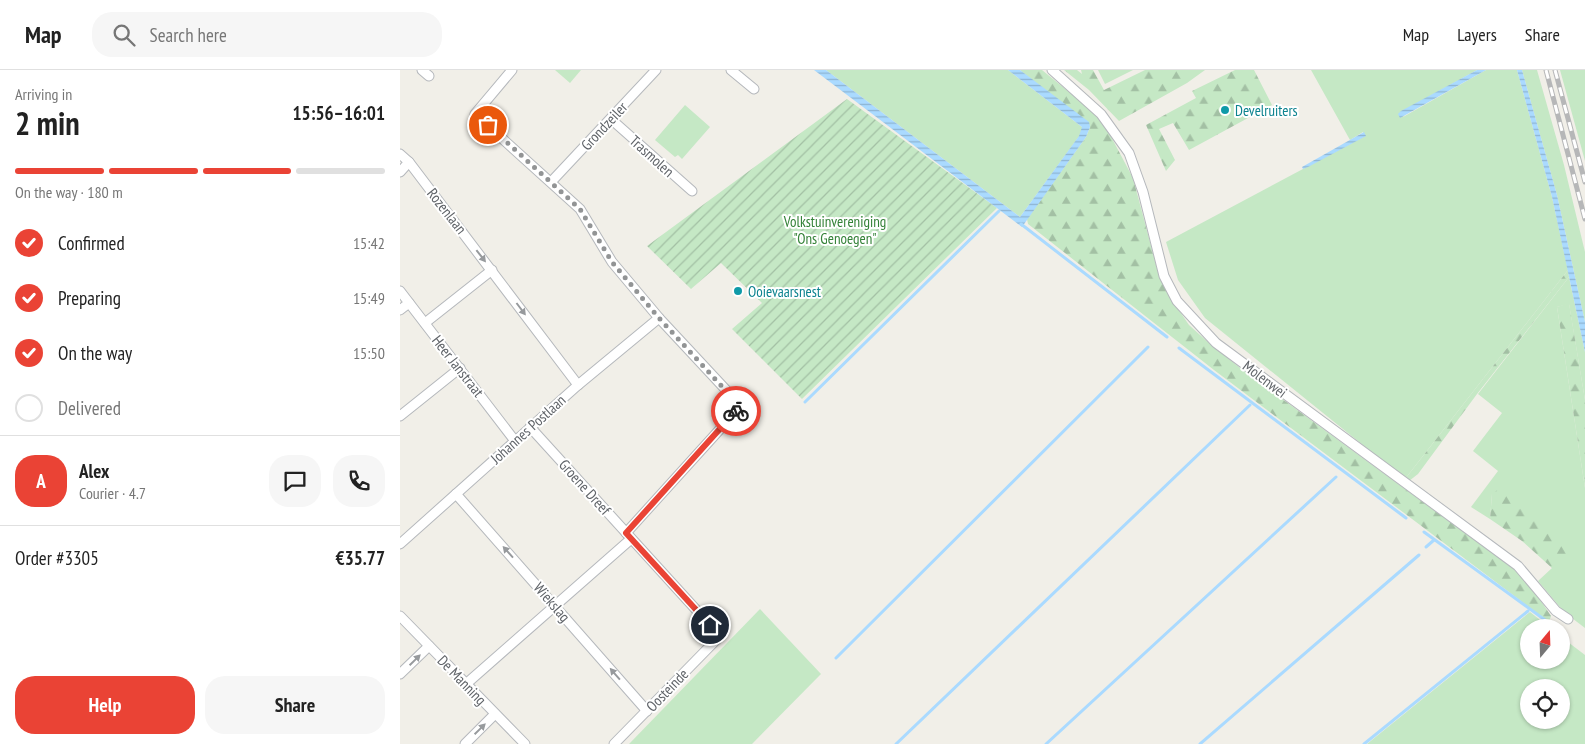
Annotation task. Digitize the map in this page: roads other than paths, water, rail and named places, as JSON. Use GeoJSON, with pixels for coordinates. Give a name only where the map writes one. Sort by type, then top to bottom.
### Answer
{"type":"FeatureCollection","features":[{"type":"Feature","properties":{"kind":"street"},"geometry":{"type":"LineString","coordinates":[[466,684],[628,536],[740,406],[659,318],[612,262],[580,209],[475,114],[512,70]]}},
{"type":"Feature","properties":{"kind":"street","name":"Grondzeiler"},"geometry":{"type":"LineString","coordinates":[[551,182],[612,120],[656,70]]}},
{"type":"Feature","properties":{"kind":"street"},"geometry":{"type":"LineString","coordinates":[[731,70],[754,89]]}},
{"type":"Feature","properties":{"kind":"street","name":"Molenwei"},"geometry":{"type":"LineString","coordinates":[[1052,70],[1101,114],[1128,153],[1143,192],[1164,276],[1177,301],[1192,320],[1224,348],[1518,566],[1556,611],[1568,619]]}},
{"type":"Feature","properties":{"kind":"street","name":"Trasmolen"},"geometry":{"type":"LineString","coordinates":[[612,120],[692,191]]}},
{"type":"Feature","properties":{"kind":"street","name":"Rozenlaan"},"geometry":{"type":"LineString","coordinates":[[400,154],[409,162],[578,385]]}},
{"type":"Feature","properties":{"kind":"street"},"geometry":{"type":"LineString","coordinates":[[400,172],[409,162]]}},
{"type":"Feature","properties":{"kind":"street"},"geometry":{"type":"LineString","coordinates":[[424,323],[492,270]]}},
{"type":"Feature","properties":{"kind":"street","name":"Heer Janstraat"},"geometry":{"type":"LineString","coordinates":[[400,291],[515,440]]}},
{"type":"Feature","properties":{"kind":"street"},"geometry":{"type":"LineString","coordinates":[[400,310],[409,303]]}},
{"type":"Feature","properties":{"kind":"street","name":"Johannes Postlaan"},"geometry":{"type":"LineString","coordinates":[[400,544],[578,385],[659,318]]}},
{"type":"Feature","properties":{"kind":"street"},"geometry":{"type":"LineString","coordinates":[[400,416],[460,368]]}},
{"type":"Feature","properties":{"kind":"street","name":"Groene Dreef"},"geometry":{"type":"LineString","coordinates":[[530,427],[720,636]]}},
{"type":"Feature","properties":{"kind":"street","name":"Wiekslag"},"geometry":{"type":"LineString","coordinates":[[456,494],[647,711]]}},
{"type":"Feature","properties":{"kind":"street","name":"De Manning"},"geometry":{"type":"LineString","coordinates":[[400,616],[525,744]]}},
{"type":"Feature","properties":{"kind":"street","name":"Oosteinde"},"geometry":{"type":"LineString","coordinates":[[614,744],[720,636]]}},
{"type":"Feature","properties":{"kind":"street"},"geometry":{"type":"LineString","coordinates":[[400,674],[429,646]]}},
{"type":"Feature","properties":{"kind":"street"},"geometry":{"type":"LineString","coordinates":[[465,744],[495,714]]}},
{"type":"Feature","properties":{"kind":"water"},"geometry":{"type":"Polygon","coordinates":[[[814,70],[826,70],[1020,217],[1079,136],[1082,127],[1008,70],[1020,70],[1089,122],[1090,127],[1086,137],[1022,227],[814,70]]]}},
{"type":"Feature","properties":{"kind":"water"},"geometry":{"type":"Polygon","coordinates":[[[1477,70],[1486,70],[1400,118],[1398,114],[1401,111],[1477,70]]]}},
{"type":"Feature","properties":{"kind":"water"},"geometry":{"type":"Polygon","coordinates":[[[1517,70],[1522,70],[1557,195],[1585,322],[1585,352],[1552,197],[1517,70]]]}},
{"type":"Feature","properties":{"kind":"water"},"geometry":{"type":"Polygon","coordinates":[[[1364,132],[1366,136],[1303,169],[1302,167],[1364,132]]]}},
{"type":"Feature","properties":{"kind":"waterway"},"geometry":{"type":"LineString","coordinates":[[805,402],[999,211]]}},
{"type":"Feature","properties":{"kind":"waterway"},"geometry":{"type":"LineString","coordinates":[[1021,224],[1167,337]]}},
{"type":"Feature","properties":{"kind":"waterway"},"geometry":{"type":"LineString","coordinates":[[836,658],[1148,347]]}},
{"type":"Feature","properties":{"kind":"waterway"},"geometry":{"type":"LineString","coordinates":[[1179,348],[1406,518]]}},
{"type":"Feature","properties":{"kind":"waterway"},"geometry":{"type":"LineString","coordinates":[[896,744],[1250,405]]}},
{"type":"Feature","properties":{"kind":"waterway"},"geometry":{"type":"LineString","coordinates":[[1046,744],[1336,477]]}},
{"type":"Feature","properties":{"kind":"waterway"},"geometry":{"type":"LineString","coordinates":[[1424,532],[1544,619]]}},
{"type":"Feature","properties":{"kind":"waterway"},"geometry":{"type":"LineString","coordinates":[[1426,547],[1434,540]]}},
{"type":"Feature","properties":{"kind":"waterway"},"geometry":{"type":"LineString","coordinates":[[1200,744],[1419,555]]}},
{"type":"Feature","properties":{"kind":"waterway"},"geometry":{"type":"LineString","coordinates":[[1364,744],[1528,611]]}},
{"type":"Feature","properties":{"kind":"railway"},"geometry":{"type":"LineString","coordinates":[[1546,70],[1585,219]]}},
{"type":"Feature","properties":{"kind":"railway"},"geometry":{"type":"LineString","coordinates":[[1555,70],[1585,182]]}},
{"type":"Feature","properties":{"kind":"place","name":"Develruiters"},"geometry":{"type":"Point","coordinates":[1225,110]}},
{"type":"Feature","properties":{"kind":"place","name":"Ooievaarsnest"},"geometry":{"type":"Point","coordinates":[738,291]}},
{"type":"Feature","properties":{"kind":"park label","name":"Volkstuinvereniging \"Ons Genoegen\""},"geometry":{"type":"Point","coordinates":[835,230]}}]}
